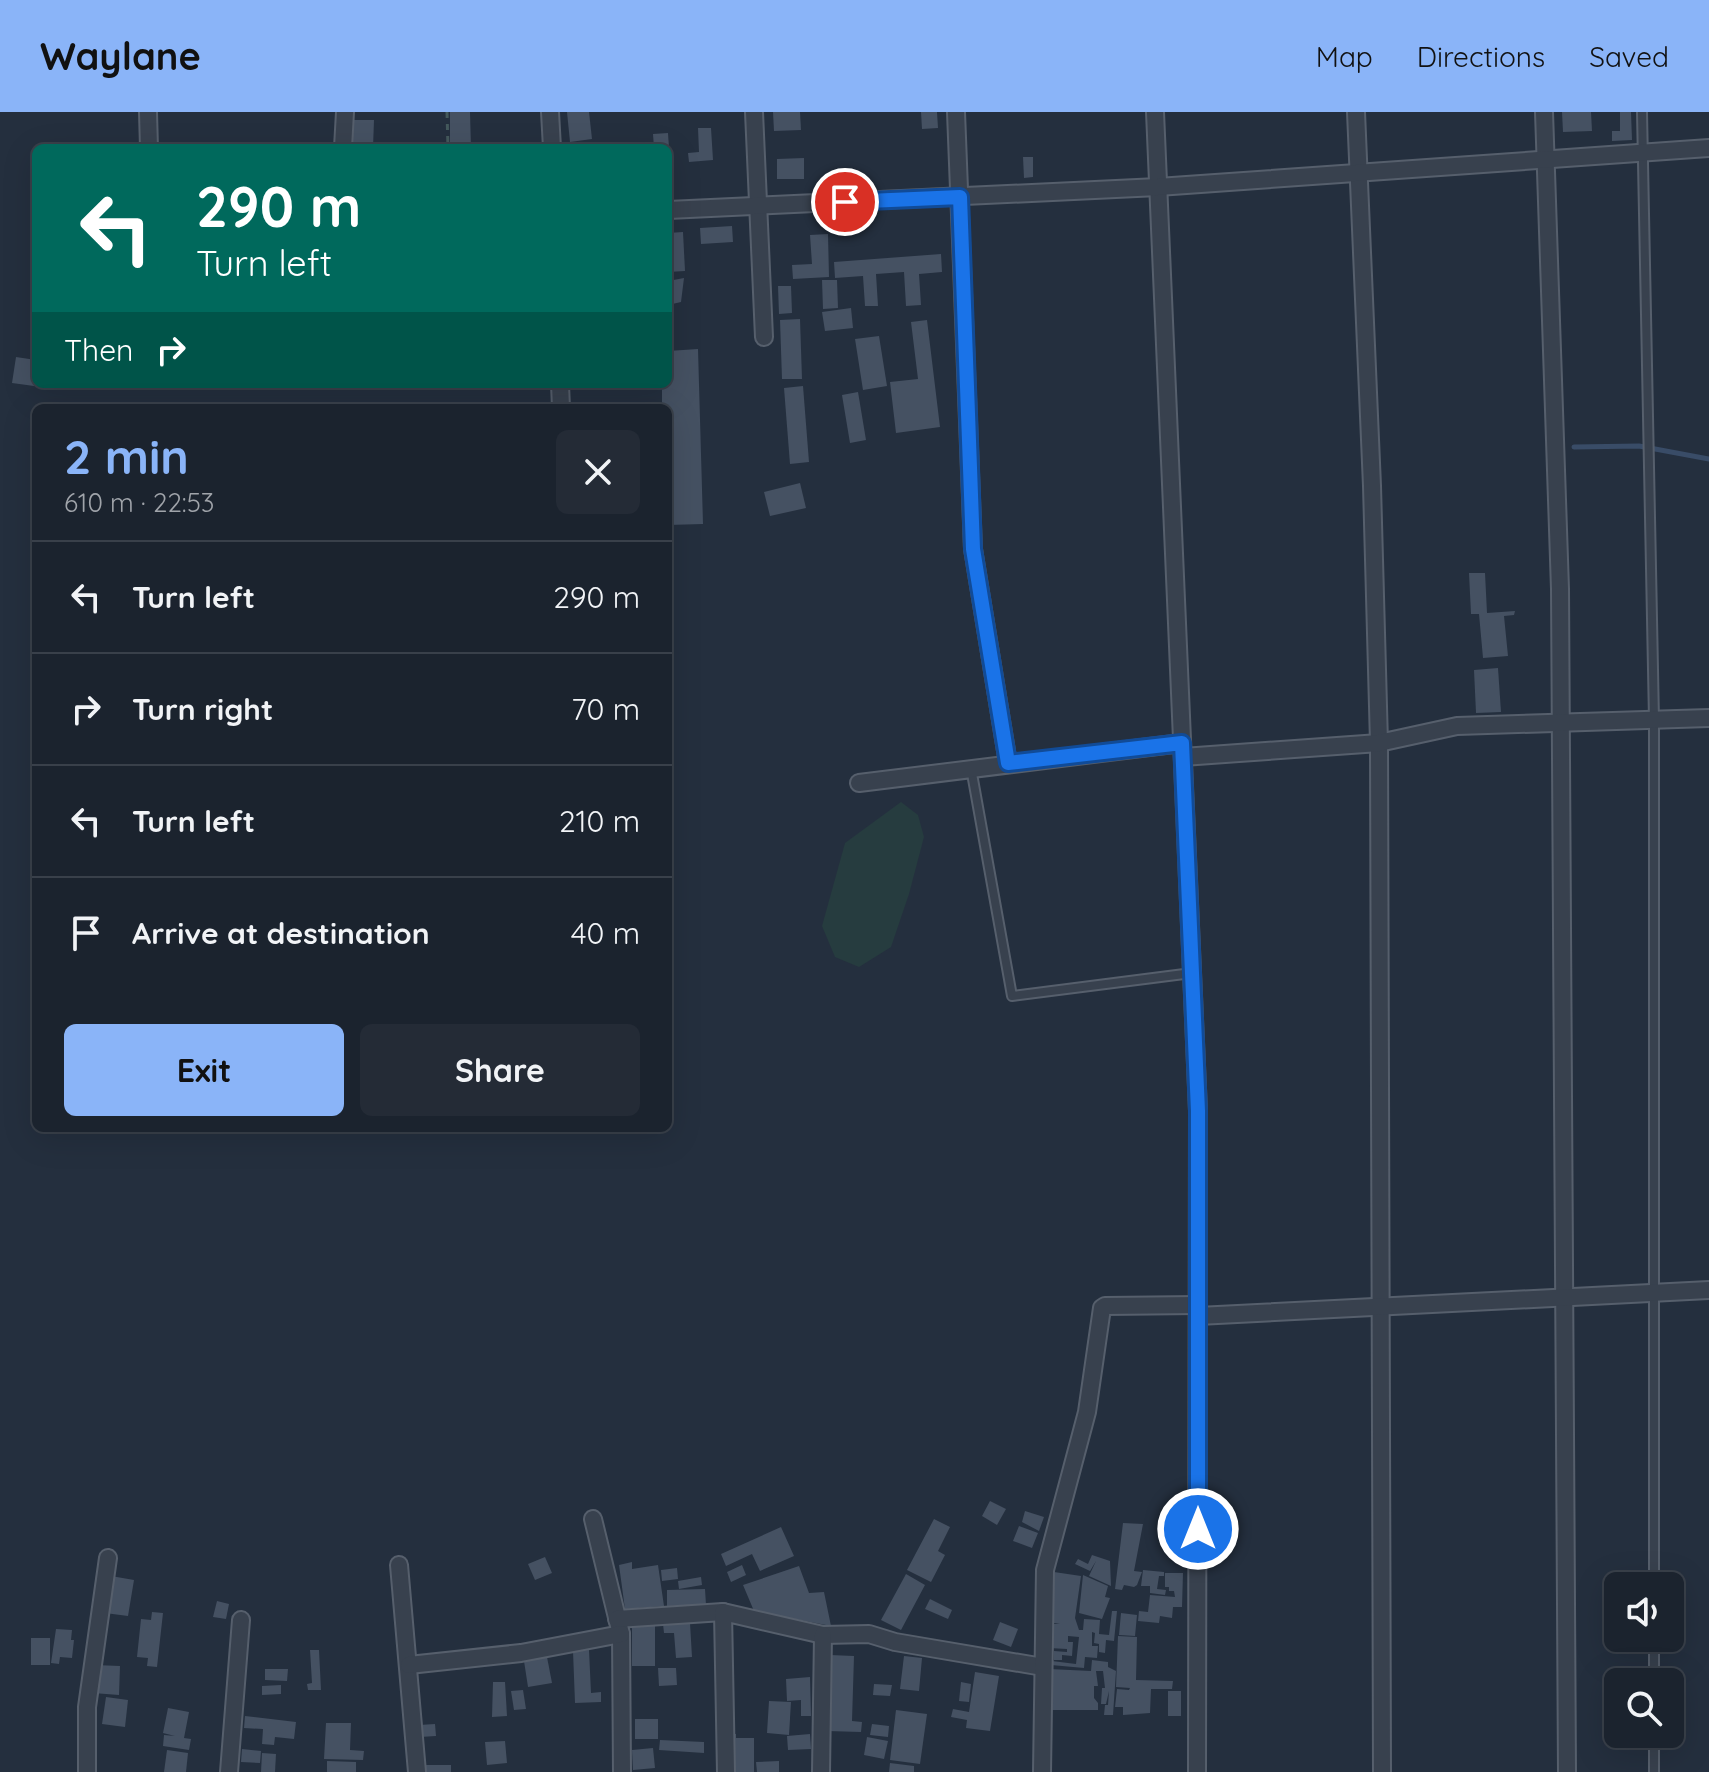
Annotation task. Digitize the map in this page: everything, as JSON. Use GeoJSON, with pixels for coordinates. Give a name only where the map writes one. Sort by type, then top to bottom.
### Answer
{"type":"FeatureCollection","features":[{"type":"Feature","properties":{"kind":"street"},"geometry":{"type":"LineString","coordinates":[[148,112],[149,144]]}},
{"type":"Feature","properties":{"kind":"street"},"geometry":{"type":"LineString","coordinates":[[343,144],[345,112]]}},
{"type":"Feature","properties":{"kind":"street"},"geometry":{"type":"LineString","coordinates":[[550,112],[552,144]]}},
{"type":"Feature","properties":{"kind":"street"},"geometry":{"type":"LineString","coordinates":[[754,112],[764,337]]}},
{"type":"Feature","properties":{"kind":"street"},"geometry":{"type":"LineString","coordinates":[[956,112],[973,549],[1008,763]]}},
{"type":"Feature","properties":{"kind":"street"},"geometry":{"type":"LineString","coordinates":[[1155,112],[1198,1111],[1197,1772]]}},
{"type":"Feature","properties":{"kind":"street"},"geometry":{"type":"LineString","coordinates":[[1356,112],[1379,743],[1382,1772]]}},
{"type":"Feature","properties":{"kind":"street"},"geometry":{"type":"LineString","coordinates":[[1544,112],[1560,573],[1567,1772]]}},
{"type":"Feature","properties":{"kind":"street"},"geometry":{"type":"LineString","coordinates":[[672,210],[1158,187],[1709,148]]}},
{"type":"Feature","properties":{"kind":"street"},"geometry":{"type":"LineString","coordinates":[[859,783],[1008,763],[1183,750],[1379,743],[1457,726],[1709,718]]}},
{"type":"Feature","properties":{"kind":"street"},"geometry":{"type":"LineString","coordinates":[[1042,1772],[1045,1570],[1087,1412],[1102,1308],[1380,1307],[1709,1290]]}},
{"type":"Feature","properties":{"kind":"street"},"geometry":{"type":"LineString","coordinates":[[593,1519],[619,1626],[622,1772]]}},
{"type":"Feature","properties":{"kind":"street"},"geometry":{"type":"LineString","coordinates":[[87,1772],[87,1707],[108,1558]]}},
{"type":"Feature","properties":{"kind":"street"},"geometry":{"type":"LineString","coordinates":[[399,1565],[417,1772]]}},
{"type":"Feature","properties":{"kind":"street"},"geometry":{"type":"LineString","coordinates":[[409,1665],[521,1653],[619,1626],[723,1612],[823,1635],[869,1634],[895,1642],[1043,1667]]}},
{"type":"Feature","properties":{"kind":"street"},"geometry":{"type":"LineString","coordinates":[[723,1612],[726,1772]]}},
{"type":"Feature","properties":{"kind":"street"},"geometry":{"type":"LineString","coordinates":[[229,1772],[241,1620]]}},
{"type":"Feature","properties":{"kind":"street"},"geometry":{"type":"LineString","coordinates":[[821,1772],[823,1635]]}},
{"type":"Feature","properties":{"kind":"lane"},"geometry":{"type":"LineString","coordinates":[[1642,112],[1654,720],[1654,1572]]}},
{"type":"Feature","properties":{"kind":"lane"},"geometry":{"type":"LineString","coordinates":[[971,768],[1012,996],[1192,973]]}},
{"type":"Feature","properties":{"kind":"lane"},"geometry":{"type":"LineString","coordinates":[[1654,1748],[1654,1772]]}},
{"type":"Feature","properties":{"kind":"path"},"geometry":{"type":"LineString","coordinates":[[447,112],[448,144]]}},
{"type":"Feature","properties":{"kind":"green space"},"geometry":{"type":"Polygon","coordinates":[[[901,802],[918,815],[924,837],[891,947],[859,967],[835,957],[822,926],[845,843],[901,802]]]}},
{"type":"Feature","properties":{"kind":"building"},"geometry":{"type":"Polygon","coordinates":[[[450,112],[470,112],[471,144],[450,144],[450,112]]]}},
{"type":"Feature","properties":{"kind":"building"},"geometry":{"type":"Polygon","coordinates":[[[567,112],[589,112],[592,139],[570,142],[567,112]]]}},
{"type":"Feature","properties":{"kind":"building"},"geometry":{"type":"Polygon","coordinates":[[[773,112],[800,112],[801,130],[774,131],[773,112]]]}},
{"type":"Feature","properties":{"kind":"building"},"geometry":{"type":"Polygon","coordinates":[[[921,112],[937,112],[938,128],[922,129],[921,112]]]}},
{"type":"Feature","properties":{"kind":"building"},"geometry":{"type":"Polygon","coordinates":[[[1562,112],[1591,112],[1592,131],[1563,132],[1562,112]]]}},
{"type":"Feature","properties":{"kind":"building"},"geometry":{"type":"Polygon","coordinates":[[[1620,112],[1631,112],[1632,140],[1612,141],[1612,131],[1620,131],[1620,112]]]}},
{"type":"Feature","properties":{"kind":"building"},"geometry":{"type":"Polygon","coordinates":[[[352,120],[374,120],[373,144],[351,144],[352,120]]]}},
{"type":"Feature","properties":{"kind":"building"},"geometry":{"type":"Polygon","coordinates":[[[698,128],[711,128],[713,160],[689,162],[688,153],[699,152],[698,128]]]}},
{"type":"Feature","properties":{"kind":"building"},"geometry":{"type":"Polygon","coordinates":[[[668,133],[669,144],[654,144],[653,134],[668,133]]]}},
{"type":"Feature","properties":{"kind":"building"},"geometry":{"type":"Polygon","coordinates":[[[1023,157],[1033,157],[1033,177],[1024,178],[1023,157]]]}},
{"type":"Feature","properties":{"kind":"building"},"geometry":{"type":"Polygon","coordinates":[[[804,158],[804,179],[777,179],[777,159],[804,158]]]}},
{"type":"Feature","properties":{"kind":"building"},"geometry":{"type":"Polygon","coordinates":[[[732,226],[733,242],[701,244],[700,228],[732,226]]]}},
{"type":"Feature","properties":{"kind":"building"},"geometry":{"type":"Polygon","coordinates":[[[683,232],[685,271],[672,272],[672,233],[683,232]]]}},
{"type":"Feature","properties":{"kind":"building"},"geometry":{"type":"Polygon","coordinates":[[[828,234],[829,277],[793,279],[792,265],[812,264],[810,235],[828,234]]]}},
{"type":"Feature","properties":{"kind":"building"},"geometry":{"type":"Polygon","coordinates":[[[941,254],[942,272],[919,274],[921,305],[906,306],[904,272],[876,274],[878,306],[865,306],[863,276],[835,278],[834,262],[941,254]]]}},
{"type":"Feature","properties":{"kind":"building"},"geometry":{"type":"Polygon","coordinates":[[[684,278],[681,302],[672,304],[672,280],[684,278]]]}},
{"type":"Feature","properties":{"kind":"building"},"geometry":{"type":"Polygon","coordinates":[[[822,280],[837,280],[838,308],[823,309],[822,280]]]}},
{"type":"Feature","properties":{"kind":"building"},"geometry":{"type":"Polygon","coordinates":[[[778,286],[791,286],[792,313],[779,314],[778,286]]]}},
{"type":"Feature","properties":{"kind":"building"},"geometry":{"type":"Polygon","coordinates":[[[851,308],[853,328],[825,331],[822,312],[851,308]]]}},
{"type":"Feature","properties":{"kind":"building"},"geometry":{"type":"Polygon","coordinates":[[[800,319],[802,379],[782,379],[780,320],[800,319]]]}},
{"type":"Feature","properties":{"kind":"building"},"geometry":{"type":"Polygon","coordinates":[[[927,320],[940,427],[896,433],[890,382],[918,379],[911,322],[927,320]]]}},
{"type":"Feature","properties":{"kind":"building"},"geometry":{"type":"Polygon","coordinates":[[[879,336],[887,386],[863,390],[855,339],[879,336]]]}},
{"type":"Feature","properties":{"kind":"building"},"geometry":{"type":"Polygon","coordinates":[[[698,349],[703,524],[672,525],[672,404],[662,404],[662,388],[672,388],[672,351],[698,349]]]}},
{"type":"Feature","properties":{"kind":"building"},"geometry":{"type":"Polygon","coordinates":[[[16,357],[32,359],[32,386],[12,383],[16,357]]]}},
{"type":"Feature","properties":{"kind":"building"},"geometry":{"type":"Polygon","coordinates":[[[803,386],[809,462],[790,464],[784,388],[803,386]]]}},
{"type":"Feature","properties":{"kind":"building"},"geometry":{"type":"Polygon","coordinates":[[[858,392],[866,440],[850,443],[842,395],[858,392]]]}},
{"type":"Feature","properties":{"kind":"building"},"geometry":{"type":"Polygon","coordinates":[[[800,483],[806,508],[770,516],[764,492],[800,483]]]}},
{"type":"Feature","properties":{"kind":"building"},"geometry":{"type":"Polygon","coordinates":[[[1469,573],[1485,573],[1487,613],[1515,611],[1514,615],[1504,616],[1508,656],[1483,658],[1479,614],[1471,614],[1469,573]]]}},
{"type":"Feature","properties":{"kind":"building"},"geometry":{"type":"Polygon","coordinates":[[[1498,668],[1501,712],[1476,713],[1474,670],[1498,668]]]}},
{"type":"Feature","properties":{"kind":"building"},"geometry":{"type":"Polygon","coordinates":[[[990,1501],[1006,1509],[997,1525],[982,1516],[990,1501]]]}},
{"type":"Feature","properties":{"kind":"building"},"geometry":{"type":"Polygon","coordinates":[[[1025,1511],[1044,1517],[1039,1531],[1022,1522],[1025,1511]]]}},
{"type":"Feature","properties":{"kind":"building"},"geometry":{"type":"Polygon","coordinates":[[[934,1519],[950,1527],[938,1551],[945,1555],[931,1582],[907,1570],[934,1519]]]}},
{"type":"Feature","properties":{"kind":"building"},"geometry":{"type":"Polygon","coordinates":[[[1123,1523],[1143,1524],[1134,1571],[1142,1572],[1137,1585],[1124,1585],[1122,1590],[1115,1589],[1123,1523]]]}},
{"type":"Feature","properties":{"kind":"building"},"geometry":{"type":"Polygon","coordinates":[[[1019,1526],[1038,1533],[1032,1548],[1013,1541],[1019,1526]]]}},
{"type":"Feature","properties":{"kind":"building"},"geometry":{"type":"Polygon","coordinates":[[[781,1527],[794,1556],[760,1571],[752,1554],[726,1566],[721,1554],[781,1527]]]}},
{"type":"Feature","properties":{"kind":"building"},"geometry":{"type":"Polygon","coordinates":[[[1092,1555],[1110,1561],[1111,1586],[1089,1576],[1096,1561],[1090,1571],[1075,1564],[1078,1559],[1088,1564],[1092,1555]]]}},
{"type":"Feature","properties":{"kind":"building"},"geometry":{"type":"Polygon","coordinates":[[[545,1557],[552,1573],[535,1580],[528,1564],[545,1557]]]}},
{"type":"Feature","properties":{"kind":"building"},"geometry":{"type":"Polygon","coordinates":[[[632,1562],[632,1569],[658,1565],[664,1606],[625,1609],[619,1565],[632,1562]]]}},
{"type":"Feature","properties":{"kind":"building"},"geometry":{"type":"Polygon","coordinates":[[[742,1565],[746,1575],[731,1582],[727,1572],[742,1565]]]}},
{"type":"Feature","properties":{"kind":"building"},"geometry":{"type":"Polygon","coordinates":[[[799,1566],[809,1593],[824,1592],[831,1626],[754,1611],[743,1585],[799,1566]]]}},
{"type":"Feature","properties":{"kind":"building"},"geometry":{"type":"Polygon","coordinates":[[[677,1568],[678,1579],[662,1581],[661,1570],[677,1568]]]}},
{"type":"Feature","properties":{"kind":"building"},"geometry":{"type":"Polygon","coordinates":[[[1143,1570],[1164,1572],[1164,1576],[1159,1576],[1157,1589],[1166,1590],[1165,1595],[1150,1593],[1150,1586],[1141,1586],[1143,1570]]]}},
{"type":"Feature","properties":{"kind":"building"},"geometry":{"type":"Polygon","coordinates":[[[1054,1572],[1081,1576],[1075,1618],[1079,1630],[1083,1630],[1084,1619],[1100,1620],[1099,1634],[1109,1635],[1112,1611],[1117,1611],[1114,1641],[1106,1640],[1105,1653],[1099,1652],[1099,1644],[1094,1643],[1095,1633],[1092,1632],[1092,1646],[1098,1646],[1097,1658],[1085,1657],[1084,1668],[1051,1665],[1052,1661],[1076,1664],[1079,1637],[1068,1636],[1068,1642],[1073,1642],[1072,1656],[1062,1655],[1062,1660],[1054,1660],[1054,1651],[1067,1652],[1067,1649],[1049,1648],[1051,1624],[1060,1624],[1048,1622],[1054,1572]]]}},
{"type":"Feature","properties":{"kind":"building"},"geometry":{"type":"Polygon","coordinates":[[[1165,1573],[1183,1573],[1182,1607],[1173,1607],[1172,1618],[1160,1616],[1159,1623],[1138,1621],[1139,1611],[1148,1612],[1150,1595],[1175,1597],[1174,1591],[1165,1587],[1165,1573]]]}},
{"type":"Feature","properties":{"kind":"building"},"geometry":{"type":"Polygon","coordinates":[[[906,1574],[925,1585],[901,1630],[881,1620],[906,1574]]]}},
{"type":"Feature","properties":{"kind":"building"},"geometry":{"type":"Polygon","coordinates":[[[1083,1575],[1108,1586],[1105,1597],[1110,1598],[1102,1619],[1079,1613],[1083,1575]]]}},
{"type":"Feature","properties":{"kind":"building"},"geometry":{"type":"Polygon","coordinates":[[[111,1576],[134,1580],[128,1616],[105,1613],[111,1576]]]}},
{"type":"Feature","properties":{"kind":"building"},"geometry":{"type":"Polygon","coordinates":[[[701,1577],[702,1585],[679,1589],[678,1581],[701,1577]]]}},
{"type":"Feature","properties":{"kind":"building"},"geometry":{"type":"Polygon","coordinates":[[[705,1589],[706,1605],[667,1606],[667,1590],[705,1589]]]}},
{"type":"Feature","properties":{"kind":"building"},"geometry":{"type":"Polygon","coordinates":[[[930,1599],[952,1610],[948,1619],[925,1609],[930,1599]]]}},
{"type":"Feature","properties":{"kind":"building"},"geometry":{"type":"Polygon","coordinates":[[[217,1601],[229,1604],[226,1619],[213,1617],[217,1601]]]}},
{"type":"Feature","properties":{"kind":"building"},"geometry":{"type":"Polygon","coordinates":[[[152,1612],[163,1613],[157,1667],[147,1666],[148,1658],[137,1657],[141,1619],[151,1620],[152,1612]]]}},
{"type":"Feature","properties":{"kind":"building"},"geometry":{"type":"Polygon","coordinates":[[[1121,1613],[1137,1615],[1135,1636],[1119,1635],[1121,1613]]]}},
{"type":"Feature","properties":{"kind":"building"},"geometry":{"type":"Polygon","coordinates":[[[1000,1622],[1018,1629],[1011,1647],[993,1640],[1000,1622]]]}},
{"type":"Feature","properties":{"kind":"building"},"geometry":{"type":"Polygon","coordinates":[[[632,1623],[655,1623],[655,1666],[632,1666],[632,1623]]]}},
{"type":"Feature","properties":{"kind":"building"},"geometry":{"type":"Polygon","coordinates":[[[690,1623],[692,1657],[676,1658],[674,1633],[664,1633],[663,1624],[690,1623]]]}},
{"type":"Feature","properties":{"kind":"building"},"geometry":{"type":"Polygon","coordinates":[[[56,1629],[72,1630],[71,1640],[74,1640],[72,1658],[60,1657],[59,1664],[51,1663],[56,1629]]]}},
{"type":"Feature","properties":{"kind":"building"},"geometry":{"type":"Polygon","coordinates":[[[1118,1636],[1137,1637],[1136,1680],[1173,1681],[1172,1689],[1151,1689],[1150,1713],[1123,1715],[1123,1707],[1115,1707],[1117,1689],[1130,1688],[1116,1687],[1118,1636]]]}},
{"type":"Feature","properties":{"kind":"building"},"geometry":{"type":"Polygon","coordinates":[[[31,1638],[50,1638],[50,1665],[31,1665],[31,1638]]]}},
{"type":"Feature","properties":{"kind":"building"},"geometry":{"type":"Polygon","coordinates":[[[310,1650],[319,1650],[321,1690],[308,1690],[307,1684],[312,1683],[310,1650]]]}},
{"type":"Feature","properties":{"kind":"building"},"geometry":{"type":"Polygon","coordinates":[[[589,1650],[591,1693],[601,1692],[601,1702],[575,1703],[573,1651],[589,1650]]]}},
{"type":"Feature","properties":{"kind":"building"},"geometry":{"type":"Polygon","coordinates":[[[830,1655],[854,1656],[852,1721],[862,1722],[861,1732],[827,1731],[830,1655]]]}},
{"type":"Feature","properties":{"kind":"building"},"geometry":{"type":"Polygon","coordinates":[[[904,1656],[922,1658],[919,1691],[900,1689],[904,1656]]]}},
{"type":"Feature","properties":{"kind":"building"},"geometry":{"type":"Polygon","coordinates":[[[547,1657],[552,1683],[528,1687],[524,1661],[547,1657]]]}},
{"type":"Feature","properties":{"kind":"building"},"geometry":{"type":"Polygon","coordinates":[[[1092,1660],[1108,1662],[1108,1667],[1116,1671],[1113,1715],[1104,1715],[1109,1691],[1106,1704],[1101,1704],[1102,1688],[1105,1688],[1103,1671],[1096,1671],[1098,1686],[1094,1686],[1098,1710],[1048,1710],[1049,1669],[1091,1671],[1092,1660]]]}},
{"type":"Feature","properties":{"kind":"building"},"geometry":{"type":"Polygon","coordinates":[[[95,1665],[120,1666],[119,1695],[93,1693],[95,1665]]]}},
{"type":"Feature","properties":{"kind":"building"},"geometry":{"type":"Polygon","coordinates":[[[658,1668],[676,1668],[677,1685],[659,1686],[658,1668]]]}},
{"type":"Feature","properties":{"kind":"building"},"geometry":{"type":"Polygon","coordinates":[[[265,1669],[288,1669],[287,1681],[265,1680],[265,1669]]]}},
{"type":"Feature","properties":{"kind":"building"},"geometry":{"type":"Polygon","coordinates":[[[975,1672],[999,1676],[990,1731],[966,1728],[967,1720],[951,1717],[953,1709],[969,1712],[975,1672]]]}},
{"type":"Feature","properties":{"kind":"building"},"geometry":{"type":"Polygon","coordinates":[[[810,1677],[811,1716],[801,1716],[801,1700],[787,1701],[786,1679],[810,1677]]]}},
{"type":"Feature","properties":{"kind":"building"},"geometry":{"type":"Polygon","coordinates":[[[493,1682],[505,1682],[507,1716],[492,1717],[493,1682]]]}},
{"type":"Feature","properties":{"kind":"building"},"geometry":{"type":"Polygon","coordinates":[[[961,1682],[971,1684],[969,1702],[959,1701],[961,1682]]]}},
{"type":"Feature","properties":{"kind":"building"},"geometry":{"type":"Polygon","coordinates":[[[874,1684],[892,1685],[890,1696],[873,1695],[874,1684]]]}},
{"type":"Feature","properties":{"kind":"building"},"geometry":{"type":"Polygon","coordinates":[[[281,1685],[281,1694],[262,1695],[262,1686],[281,1685]]]}},
{"type":"Feature","properties":{"kind":"building"},"geometry":{"type":"Polygon","coordinates":[[[523,1690],[526,1709],[514,1710],[511,1691],[523,1690]]]}},
{"type":"Feature","properties":{"kind":"building"},"geometry":{"type":"Polygon","coordinates":[[[1168,1691],[1181,1691],[1181,1716],[1168,1716],[1168,1691]]]}},
{"type":"Feature","properties":{"kind":"building"},"geometry":{"type":"Polygon","coordinates":[[[106,1697],[128,1700],[125,1727],[102,1724],[106,1697]]]}},
{"type":"Feature","properties":{"kind":"building"},"geometry":{"type":"Polygon","coordinates":[[[769,1701],[791,1702],[789,1735],[767,1733],[769,1701]]]}},
{"type":"Feature","properties":{"kind":"building"},"geometry":{"type":"Polygon","coordinates":[[[168,1708],[189,1712],[184,1738],[191,1739],[189,1750],[163,1746],[164,1735],[175,1736],[163,1733],[168,1708]]]}},
{"type":"Feature","properties":{"kind":"building"},"geometry":{"type":"Polygon","coordinates":[[[896,1710],[927,1714],[920,1764],[890,1760],[896,1710]]]}},
{"type":"Feature","properties":{"kind":"building"},"geometry":{"type":"Polygon","coordinates":[[[245,1716],[296,1722],[294,1739],[275,1737],[274,1745],[262,1744],[263,1729],[244,1728],[245,1716]]]}},
{"type":"Feature","properties":{"kind":"building"},"geometry":{"type":"Polygon","coordinates":[[[635,1719],[658,1719],[658,1739],[635,1739],[635,1719]]]}},
{"type":"Feature","properties":{"kind":"building"},"geometry":{"type":"Polygon","coordinates":[[[326,1723],[351,1723],[350,1750],[364,1751],[363,1760],[324,1759],[326,1723]]]}},
{"type":"Feature","properties":{"kind":"building"},"geometry":{"type":"Polygon","coordinates":[[[435,1724],[436,1736],[420,1737],[419,1725],[435,1724]]]}},
{"type":"Feature","properties":{"kind":"building"},"geometry":{"type":"Polygon","coordinates":[[[872,1724],[889,1726],[888,1737],[870,1735],[872,1724]]]}},
{"type":"Feature","properties":{"kind":"building"},"geometry":{"type":"Polygon","coordinates":[[[729,1734],[736,1734],[736,1738],[754,1738],[754,1772],[730,1772],[729,1734]]]}},
{"type":"Feature","properties":{"kind":"building"},"geometry":{"type":"Polygon","coordinates":[[[810,1734],[811,1749],[788,1750],[787,1736],[810,1734]]]}},
{"type":"Feature","properties":{"kind":"building"},"geometry":{"type":"Polygon","coordinates":[[[867,1737],[888,1741],[884,1759],[864,1755],[867,1737]]]}},
{"type":"Feature","properties":{"kind":"building"},"geometry":{"type":"Polygon","coordinates":[[[660,1740],[704,1742],[704,1753],[659,1750],[660,1740]]]}},
{"type":"Feature","properties":{"kind":"building"},"geometry":{"type":"Polygon","coordinates":[[[505,1741],[507,1763],[487,1765],[485,1742],[505,1741]]]}},
{"type":"Feature","properties":{"kind":"building"},"geometry":{"type":"Polygon","coordinates":[[[653,1748],[655,1768],[633,1770],[632,1750],[653,1748]]]}},
{"type":"Feature","properties":{"kind":"building"},"geometry":{"type":"Polygon","coordinates":[[[242,1749],[261,1751],[260,1763],[241,1762],[242,1749]]]}},
{"type":"Feature","properties":{"kind":"building"},"geometry":{"type":"Polygon","coordinates":[[[167,1750],[188,1753],[186,1772],[164,1772],[167,1750]]]}},
{"type":"Feature","properties":{"kind":"building"},"geometry":{"type":"Polygon","coordinates":[[[262,1753],[276,1754],[275,1772],[261,1772],[262,1753]]]}},
{"type":"Feature","properties":{"kind":"building"},"geometry":{"type":"Polygon","coordinates":[[[327,1761],[356,1762],[356,1772],[327,1772],[327,1761]]]}},
{"type":"Feature","properties":{"kind":"building"},"geometry":{"type":"Polygon","coordinates":[[[779,1761],[779,1772],[757,1772],[756,1762],[779,1761]]]}},
{"type":"Feature","properties":{"kind":"building"},"geometry":{"type":"Polygon","coordinates":[[[890,1763],[914,1766],[914,1772],[889,1772],[890,1763]]]}},
{"type":"Feature","properties":{"kind":"building"},"geometry":{"type":"Polygon","coordinates":[[[423,1765],[451,1765],[451,1772],[423,1772],[423,1765]]]}},
{"type":"Feature","properties":{"kind":"waterway"},"geometry":{"type":"LineString","coordinates":[[1574,447],[1639,446],[1709,459]]}},
{"type":"Feature","properties":{"kind":"route"},"geometry":{"type":"LineString","coordinates":[[845,202],[960,197],[973,549],[1008,763],[1182,743],[1198,1111],[1198,1529]]}}]}
